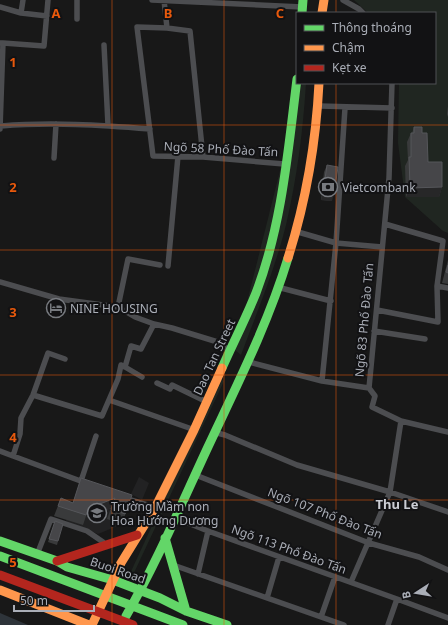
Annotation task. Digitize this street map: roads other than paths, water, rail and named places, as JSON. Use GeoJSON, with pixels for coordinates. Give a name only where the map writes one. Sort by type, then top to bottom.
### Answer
{"type":"FeatureCollection","features":[{"type":"Feature","properties":{"kind":"main road"},"geometry":{"type":"LineString","coordinates":[[322,12],[324,0]]}},
{"type":"Feature","properties":{"kind":"main road","name":"Dao Tan Street"},"geometry":{"type":"LineString","coordinates":[[121,625],[141,590],[214,433],[239,357],[266,262],[283,192],[288,164],[296,84]]}},
{"type":"Feature","properties":{"kind":"main road","name":"Dao Tan Street"},"geometry":{"type":"LineString","coordinates":[[92,625],[137,534],[155,508],[207,402],[239,357],[278,288],[297,231],[308,178],[318,106],[319,84]]}},
{"type":"Feature","properties":{"kind":"main road"},"geometry":{"type":"LineString","coordinates":[[57,562],[137,534]]}},
{"type":"Feature","properties":{"kind":"main road"},"geometry":{"type":"LineString","coordinates":[[165,538],[186,611]]}},
{"type":"Feature","properties":{"kind":"main road","name":"Buoi Road"},"geometry":{"type":"LineString","coordinates":[[0,541],[37,554],[67,567],[113,580],[141,590],[186,611],[227,625]]}},
{"type":"Feature","properties":{"kind":"main road"},"geometry":{"type":"LineString","coordinates":[[0,556],[183,625]]}},
{"type":"Feature","properties":{"kind":"main road"},"geometry":{"type":"LineString","coordinates":[[52,610],[70,595],[74,582],[67,567]]}},
{"type":"Feature","properties":{"kind":"main road"},"geometry":{"type":"LineString","coordinates":[[4,576],[133,625]]}},
{"type":"Feature","properties":{"kind":"main road"},"geometry":{"type":"LineString","coordinates":[[0,590],[89,625]]}},
{"type":"Feature","properties":{"kind":"lane"},"geometry":{"type":"LineString","coordinates":[[21,13],[23,0]]}},
{"type":"Feature","properties":{"kind":"lane"},"geometry":{"type":"LineString","coordinates":[[48,0],[44,46],[2,43],[1,127],[56,124],[108,125],[150,129],[136,27],[190,30],[203,157]]}},
{"type":"Feature","properties":{"kind":"lane"},"geometry":{"type":"LineString","coordinates":[[77,0],[77,19]]}},
{"type":"Feature","properties":{"kind":"lane"},"geometry":{"type":"LineString","coordinates":[[152,0],[303,7]]}},
{"type":"Feature","properties":{"kind":"lane"},"geometry":{"type":"LineString","coordinates":[[343,0],[362,12]]}},
{"type":"Feature","properties":{"kind":"lane"},"geometry":{"type":"LineString","coordinates":[[164,1],[167,28]]}},
{"type":"Feature","properties":{"kind":"lane"},"geometry":{"type":"LineString","coordinates":[[0,7],[21,13],[47,16]]}},
{"type":"Feature","properties":{"kind":"lane"},"geometry":{"type":"LineString","coordinates":[[104,45],[108,125]]}},
{"type":"Feature","properties":{"kind":"lane","name":"Ngõ 83 Phố Đào Tấn"},"geometry":{"type":"LineString","coordinates":[[239,357],[322,381],[369,388],[389,178],[392,84]]}},
{"type":"Feature","properties":{"kind":"lane"},"geometry":{"type":"LineString","coordinates":[[318,106],[345,108],[392,108]]}},
{"type":"Feature","properties":{"kind":"lane"},"geometry":{"type":"LineString","coordinates":[[322,381],[336,243],[345,108]]}},
{"type":"Feature","properties":{"kind":"lane"},"geometry":{"type":"LineString","coordinates":[[54,158],[56,124]]}},
{"type":"Feature","properties":{"kind":"lane","name":"Ngõ 58 Phố Đào Tấn"},"geometry":{"type":"LineString","coordinates":[[150,129],[153,156],[203,157],[288,164]]}},
{"type":"Feature","properties":{"kind":"lane"},"geometry":{"type":"LineString","coordinates":[[168,266],[178,156]]}},
{"type":"Feature","properties":{"kind":"lane"},"geometry":{"type":"LineString","coordinates":[[377,310],[438,322],[437,286],[443,241],[385,224]]}},
{"type":"Feature","properties":{"kind":"lane"},"geometry":{"type":"LineString","coordinates":[[297,231],[336,243],[382,247]]}},
{"type":"Feature","properties":{"kind":"lane"},"geometry":{"type":"LineString","coordinates":[[118,307],[128,259],[160,265]]}},
{"type":"Feature","properties":{"kind":"lane"},"geometry":{"type":"LineString","coordinates":[[0,282],[59,300],[118,307],[135,317],[154,324],[221,343],[239,357]]}},
{"type":"Feature","properties":{"kind":"lane"},"geometry":{"type":"LineString","coordinates":[[437,286],[448,288]]}},
{"type":"Feature","properties":{"kind":"lane"},"geometry":{"type":"LineString","coordinates":[[278,288],[331,301]]}},
{"type":"Feature","properties":{"kind":"lane"},"geometry":{"type":"LineString","coordinates":[[125,367],[131,346],[141,349],[154,324]]}},
{"type":"Feature","properties":{"kind":"lane"},"geometry":{"type":"LineString","coordinates":[[374,331],[425,339]]}},
{"type":"Feature","properties":{"kind":"lane"},"geometry":{"type":"LineString","coordinates":[[13,456],[20,434],[21,418],[33,395],[48,353],[65,359]]}},
{"type":"Feature","properties":{"kind":"lane"},"geometry":{"type":"LineString","coordinates":[[33,395],[102,416],[118,379],[121,365],[142,377]]}},
{"type":"Feature","properties":{"kind":"lane"},"geometry":{"type":"LineString","coordinates":[[157,383],[170,389],[172,384],[207,402]]}},
{"type":"Feature","properties":{"kind":"lane"},"geometry":{"type":"LineString","coordinates":[[369,388],[375,396],[372,407],[401,421],[448,432]]}},
{"type":"Feature","properties":{"kind":"lane"},"geometry":{"type":"LineString","coordinates":[[109,400],[194,430]]}},
{"type":"Feature","properties":{"kind":"lane"},"geometry":{"type":"LineString","coordinates":[[351,582],[390,492],[401,421]]}},
{"type":"Feature","properties":{"kind":"lane"},"geometry":{"type":"LineString","coordinates":[[214,433],[224,435],[297,465],[390,492],[448,512]]}},
{"type":"Feature","properties":{"kind":"lane"},"geometry":{"type":"LineString","coordinates":[[81,481],[96,436]]}},
{"type":"Feature","properties":{"kind":"lane"},"geometry":{"type":"LineString","coordinates":[[0,452],[96,487]]}},
{"type":"Feature","properties":{"kind":"lane","name":"Ngõ 107 Phố Đào Tấn"},"geometry":{"type":"LineString","coordinates":[[195,475],[369,543],[419,557],[448,570]]}},
{"type":"Feature","properties":{"kind":"lane"},"geometry":{"type":"LineString","coordinates":[[118,495],[155,508]]}},
{"type":"Feature","properties":{"kind":"lane","name":"Ngõ 113 Phố Đào Tấn"},"geometry":{"type":"LineString","coordinates":[[174,517],[208,531],[448,618]]}},
{"type":"Feature","properties":{"kind":"lane"},"geometry":{"type":"LineString","coordinates":[[37,554],[42,547],[51,519],[87,530],[98,537],[105,544]]}},
{"type":"Feature","properties":{"kind":"lane"},"geometry":{"type":"LineString","coordinates":[[198,574],[208,531]]}},
{"type":"Feature","properties":{"kind":"lane"},"geometry":{"type":"LineString","coordinates":[[267,598],[279,557]]}},
{"type":"Feature","properties":{"kind":"lane"},"geometry":{"type":"LineString","coordinates":[[172,564],[344,625]]}},
{"type":"Feature","properties":{"kind":"lane"},"geometry":{"type":"LineString","coordinates":[[321,617],[335,576]]}},
{"type":"Feature","properties":{"kind":"lane"},"geometry":{"type":"LineString","coordinates":[[388,625],[397,599]]}},
{"type":"Feature","properties":{"kind":"place","name":"Vietcombank"},"geometry":{"type":"Point","coordinates":[328,187]}},
{"type":"Feature","properties":{"kind":"place","name":"NINE HOUSING"},"geometry":{"type":"Point","coordinates":[56,308]}},
{"type":"Feature","properties":{"kind":"place","name":"Trường Mầm non Hoa Hướng Dương"},"geometry":{"type":"Point","coordinates":[97,513]}},
{"type":"Feature","properties":{"kind":"district","name":"Thu Le"},"geometry":{"type":"Point","coordinates":[397,504]}}]}
